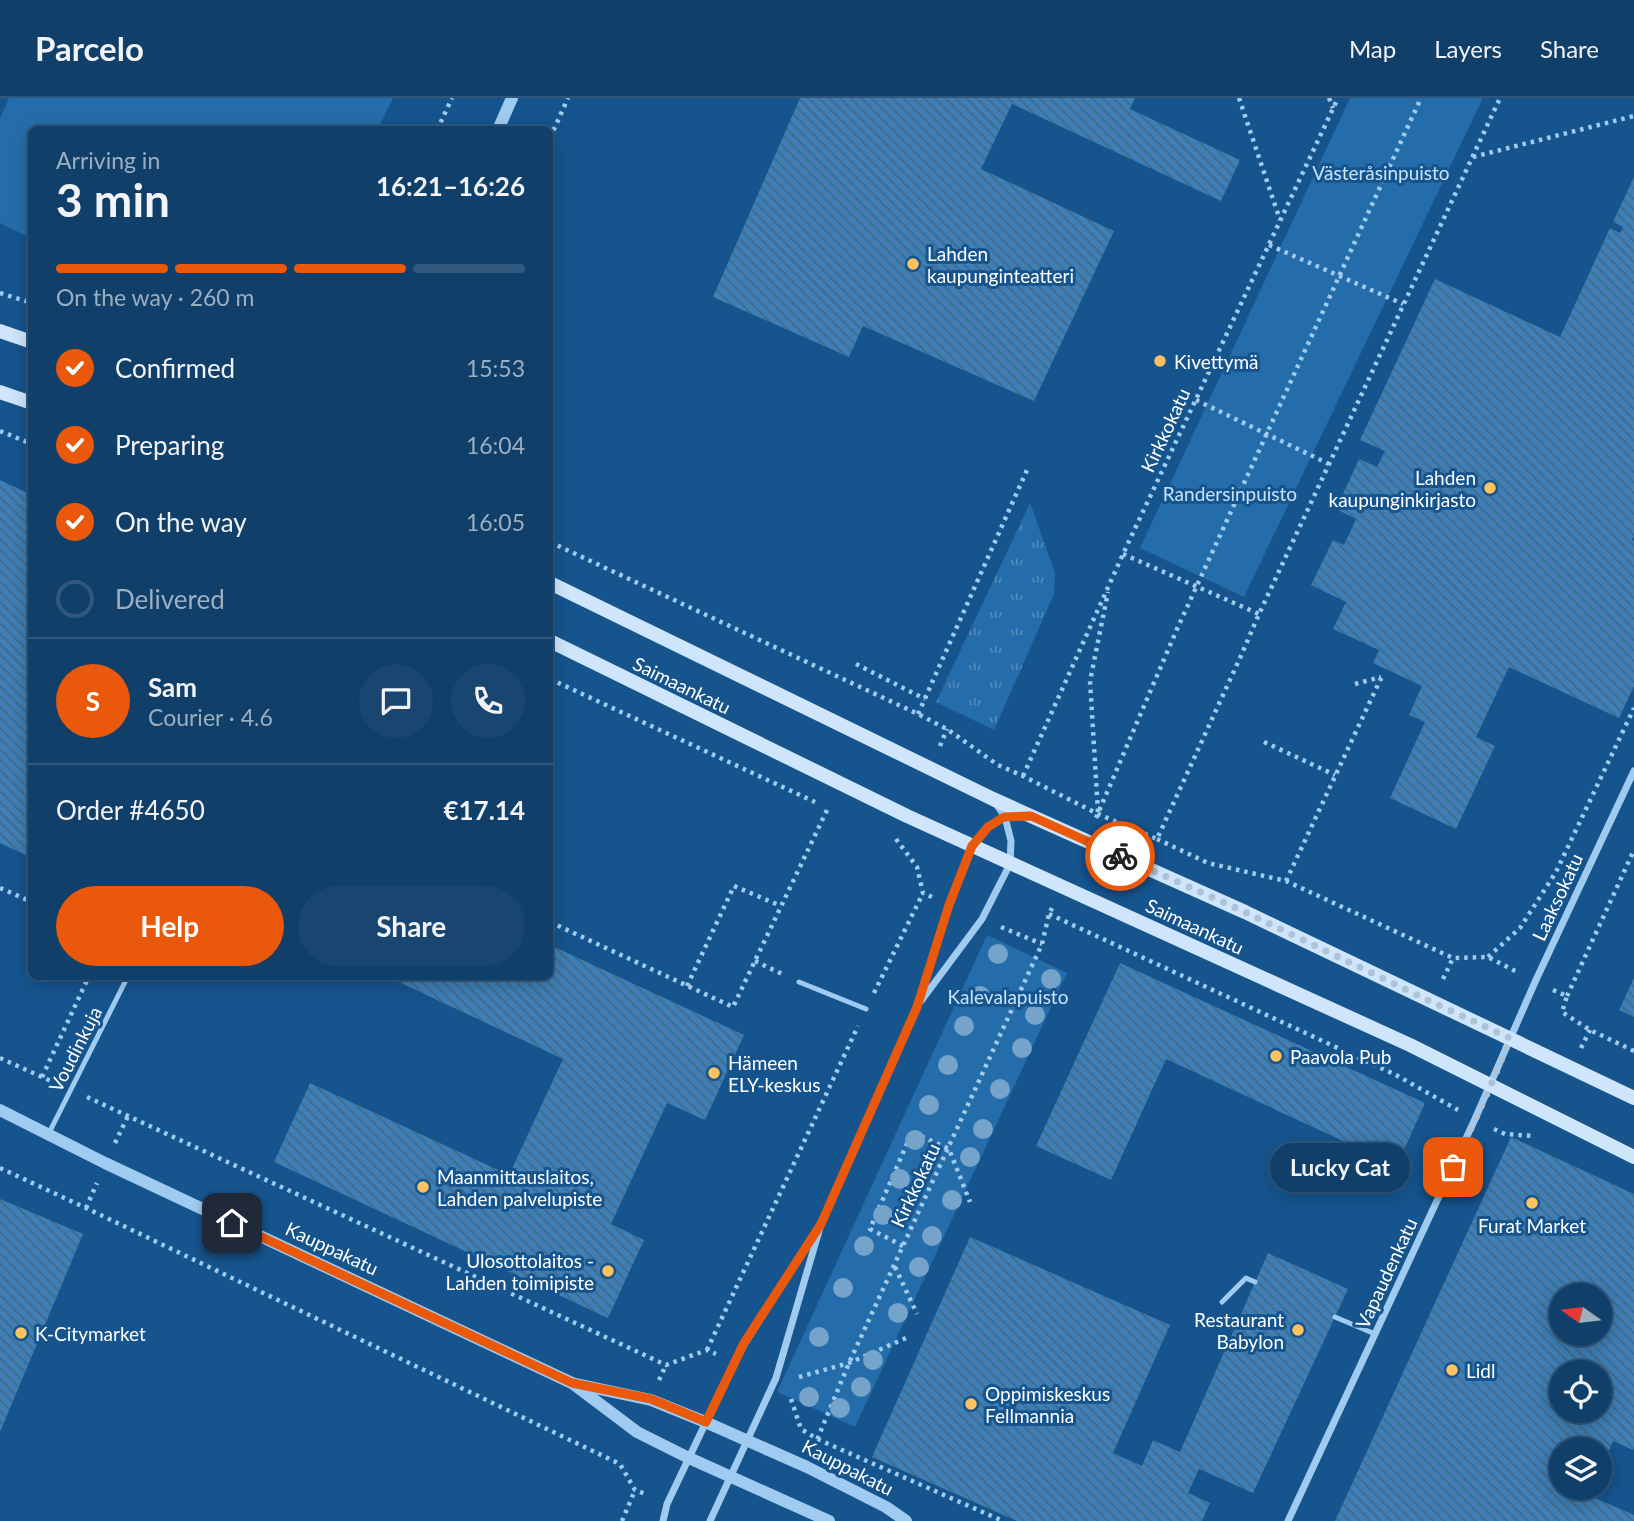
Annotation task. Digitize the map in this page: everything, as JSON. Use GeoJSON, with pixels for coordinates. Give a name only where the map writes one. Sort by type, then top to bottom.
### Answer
{"type":"FeatureCollection","features":[{"type":"Feature","properties":{"kind":"main road"},"geometry":{"type":"LineString","coordinates":[[0,331],[28,341]]}},
{"type":"Feature","properties":{"kind":"main road"},"geometry":{"type":"LineString","coordinates":[[0,391],[28,402]]}},
{"type":"Feature","properties":{"kind":"main road","name":"Saimaankatu"},"geometry":{"type":"LineString","coordinates":[[553,584],[993,799],[1245,912],[1634,1098]]}},
{"type":"Feature","properties":{"kind":"main road","name":"Saimaankatu"},"geometry":{"type":"LineString","coordinates":[[553,642],[907,816],[1410,1045],[1634,1157]]}},
{"type":"Feature","properties":{"kind":"street"},"geometry":{"type":"LineString","coordinates":[[500,126],[512,98]]}},
{"type":"Feature","properties":{"kind":"street","name":"Laaksokatu"},"geometry":{"type":"LineString","coordinates":[[1510,1038],[1634,771]]}},
{"type":"Feature","properties":{"kind":"street"},"geometry":{"type":"LineString","coordinates":[[917,1007],[982,919],[1010,864],[1011,841],[1004,817],[993,799]]}},
{"type":"Feature","properties":{"kind":"street"},"geometry":{"type":"LineString","coordinates":[[710,1521],[775,1378],[821,1224],[917,1007],[949,905],[972,846],[988,827],[1004,817],[1031,816]]}},
{"type":"Feature","properties":{"kind":"street","name":"Vapaudenkatu"},"geometry":{"type":"LineString","coordinates":[[1288,1521],[1491,1085],[1510,1038]]}},
{"type":"Feature","properties":{"kind":"street","name":"Kauppakatu"},"geometry":{"type":"LineString","coordinates":[[0,1110],[572,1383],[637,1432],[730,1478],[829,1521]]}},
{"type":"Feature","properties":{"kind":"street"},"geometry":{"type":"LineString","coordinates":[[663,1521],[667,1504],[734,1361],[821,1224]]}},
{"type":"Feature","properties":{"kind":"street","name":"Kauppakatu"},"geometry":{"type":"LineString","coordinates":[[572,1383],[651,1399],[818,1472],[886,1507],[906,1521]]}},
{"type":"Feature","properties":{"kind":"lane","name":"Voudinkuja"},"geometry":{"type":"LineString","coordinates":[[48,1135],[126,980]]}},
{"type":"Feature","properties":{"kind":"lane"},"geometry":{"type":"LineString","coordinates":[[799,982],[866,1009]]}},
{"type":"Feature","properties":{"kind":"lane"},"geometry":{"type":"LineString","coordinates":[[1222,1303],[1246,1278],[1255,1282]]}},
{"type":"Feature","properties":{"kind":"lane"},"geometry":{"type":"LineString","coordinates":[[1335,1317],[1375,1334]]}},
{"type":"Feature","properties":{"kind":"path"},"geometry":{"type":"LineString","coordinates":[[440,126],[452,98]]}},
{"type":"Feature","properties":{"kind":"path"},"geometry":{"type":"LineString","coordinates":[[553,131],[568,98]]}},
{"type":"Feature","properties":{"kind":"path"},"geometry":{"type":"LineString","coordinates":[[1239,98],[1280,221]]}},
{"type":"Feature","properties":{"kind":"path"},"geometry":{"type":"LineString","coordinates":[[1329,98],[1333,108]]}},
{"type":"Feature","properties":{"kind":"path","name":"Kirkkokatu"},"geometry":{"type":"LineString","coordinates":[[1023,776],[1123,554],[1338,98]]}},
{"type":"Feature","properties":{"kind":"path"},"geometry":{"type":"LineString","coordinates":[[1098,814],[1196,586],[1421,98]]}},
{"type":"Feature","properties":{"kind":"path"},"geometry":{"type":"LineString","coordinates":[[1157,839],[1500,98]]}},
{"type":"Feature","properties":{"kind":"path"},"geometry":{"type":"LineString","coordinates":[[1472,158],[1634,116]]}},
{"type":"Feature","properties":{"kind":"path"},"geometry":{"type":"LineString","coordinates":[[1269,245],[1404,304]]}},
{"type":"Feature","properties":{"kind":"path"},"geometry":{"type":"LineString","coordinates":[[0,293],[28,302]]}},
{"type":"Feature","properties":{"kind":"path"},"geometry":{"type":"LineString","coordinates":[[1196,400],[1329,464]]}},
{"type":"Feature","properties":{"kind":"path"},"geometry":{"type":"LineString","coordinates":[[0,431],[28,442]]}},
{"type":"Feature","properties":{"kind":"path"},"geometry":{"type":"LineString","coordinates":[[918,714],[1027,470]]}},
{"type":"Feature","properties":{"kind":"path"},"geometry":{"type":"LineString","coordinates":[[553,543],[918,714],[947,729],[998,765],[1098,814],[1208,863],[1286,881],[1453,958],[1488,957],[1567,996]]}},
{"type":"Feature","properties":{"kind":"path"},"geometry":{"type":"LineString","coordinates":[[1123,554],[1259,614]]}},
{"type":"Feature","properties":{"kind":"path"},"geometry":{"type":"LineString","coordinates":[[1098,814],[1090,681],[1110,584]]}},
{"type":"Feature","properties":{"kind":"path"},"geometry":{"type":"LineString","coordinates":[[856,664],[925,699]]}},
{"type":"Feature","properties":{"kind":"path"},"geometry":{"type":"LineString","coordinates":[[1286,881],[1382,676],[1355,684]]}},
{"type":"Feature","properties":{"kind":"path"},"geometry":{"type":"LineString","coordinates":[[553,680],[815,802]]}},
{"type":"Feature","properties":{"kind":"path"},"geometry":{"type":"LineString","coordinates":[[1488,957],[1520,928],[1556,872],[1634,708]]}},
{"type":"Feature","properties":{"kind":"path"},"geometry":{"type":"LineString","coordinates":[[1264,741],[1335,775]]}},
{"type":"Feature","properties":{"kind":"path"},"geometry":{"type":"LineString","coordinates":[[553,923],[733,1007],[828,808],[839,813]]}},
{"type":"Feature","properties":{"kind":"path"},"geometry":{"type":"LineString","coordinates":[[707,1350],[923,893],[917,867],[896,839],[885,834]]}},
{"type":"Feature","properties":{"kind":"path"},"geometry":{"type":"LineString","coordinates":[[1634,850],[1562,1012],[1590,1030],[1634,1051]]}},
{"type":"Feature","properties":{"kind":"path"},"geometry":{"type":"LineString","coordinates":[[687,986],[734,886],[781,906]]}},
{"type":"Feature","properties":{"kind":"path"},"geometry":{"type":"LineString","coordinates":[[0,888],[28,900]]}},
{"type":"Feature","properties":{"kind":"path"},"geometry":{"type":"LineString","coordinates":[[923,893],[949,905]]}},
{"type":"Feature","properties":{"kind":"path"},"geometry":{"type":"LineString","coordinates":[[1049,914],[1396,1075],[1504,1134],[1537,1136]]}},
{"type":"Feature","properties":{"kind":"path","name":"Kirkkokatu"},"geometry":{"type":"LineString","coordinates":[[817,1439],[849,1363],[1042,944],[982,919]]}},
{"type":"Feature","properties":{"kind":"path"},"geometry":{"type":"LineString","coordinates":[[755,961],[799,982]]}},
{"type":"Feature","properties":{"kind":"path"},"geometry":{"type":"LineString","coordinates":[[42,1077],[87,980]]}},
{"type":"Feature","properties":{"kind":"path"},"geometry":{"type":"LineString","coordinates":[[0,1058],[666,1365],[707,1350],[734,1361]]}},
{"type":"Feature","properties":{"kind":"path"},"geometry":{"type":"LineString","coordinates":[[904,1247],[870,1229],[912,1132],[949,1149],[970,1202]]}},
{"type":"Feature","properties":{"kind":"path"},"geometry":{"type":"LineString","coordinates":[[0,1168],[620,1464],[635,1490],[667,1504]]}},
{"type":"Feature","properties":{"kind":"path"},"geometry":{"type":"LineString","coordinates":[[894,1266],[917,1314]]}},
{"type":"Feature","properties":{"kind":"path"},"geometry":{"type":"LineString","coordinates":[[775,1378],[785,1381],[849,1363],[906,1338]]}},
{"type":"Feature","properties":{"kind":"path"},"geometry":{"type":"LineString","coordinates":[[785,1381],[801,1429],[817,1439],[1003,1521]]}},
{"type":"Feature","properties":{"kind":"path"},"geometry":{"type":"LineString","coordinates":[[622,1521],[635,1490]]}},
{"type":"Feature","properties":{"kind":"green space"},"geometry":{"type":"Polygon","coordinates":[[[9,98],[393,98],[379,126],[28,126],[28,237],[0,223],[0,118],[9,98]]]}},
{"type":"Feature","properties":{"kind":"green space","name":"Västeråsinpuisto"},"geometry":{"type":"Polygon","coordinates":[[[1350,98],[1483,98],[1244,597],[1140,548],[1350,98]]]}},
{"type":"Feature","properties":{"kind":"green space"},"geometry":{"type":"Polygon","coordinates":[[[1030,503],[1055,573],[1054,594],[994,730],[936,702],[1030,503]]]}},
{"type":"Feature","properties":{"kind":"green space","name":"Kalevalapuisto"},"geometry":{"type":"Polygon","coordinates":[[[987,935],[1067,973],[855,1427],[777,1392],[987,935]]]}},
{"type":"Feature","properties":{"kind":"building","name":"Lahden kaupunginteatteri"},"geometry":{"type":"Polygon","coordinates":[[[800,98],[1135,98],[1130,109],[1240,160],[1221,201],[1012,104],[981,169],[1114,231],[1034,401],[863,326],[849,357],[713,297],[800,98]]]}},
{"type":"Feature","properties":{"kind":"building","name":"Lahden kaupunginkirjasto"},"geometry":{"type":"Polygon","coordinates":[[[1634,177],[1634,686],[1619,718],[1509,667],[1476,737],[1495,746],[1456,829],[1390,798],[1425,722],[1409,715],[1422,686],[1373,663],[1379,650],[1333,629],[1346,602],[1311,585],[1333,540],[1344,545],[1356,519],[1336,509],[1359,459],[1377,467],[1385,451],[1360,440],[1435,279],[1560,337],[1610,228],[1620,233],[1623,227],[1613,222],[1634,177]]]}},
{"type":"Feature","properties":{"kind":"building"},"geometry":{"type":"Polygon","coordinates":[[[0,480],[28,493],[28,856],[0,843],[0,480]]]}},
{"type":"Feature","properties":{"kind":"building"},"geometry":{"type":"Polygon","coordinates":[[[553,946],[744,1035],[705,1120],[667,1103],[611,1224],[644,1240],[608,1318],[274,1162],[310,1083],[509,1175],[563,1059],[395,980],[553,980],[553,946]]]}},
{"type":"Feature","properties":{"kind":"building"},"geometry":{"type":"Polygon","coordinates":[[[1120,963],[1425,1103],[1397,1166],[1166,1059],[1111,1180],[1036,1146],[1120,963]]]}},
{"type":"Feature","properties":{"kind":"building"},"geometry":{"type":"Polygon","coordinates":[[[1634,978],[1634,1017],[1619,1010],[1634,978]]]}},
{"type":"Feature","properties":{"kind":"building"},"geometry":{"type":"Polygon","coordinates":[[[1511,1137],[1634,1194],[1634,1449],[1613,1441],[1612,1443],[1612,1437],[1549,1437],[1549,1500],[1600,1500],[1634,1515],[1634,1521],[1335,1521],[1511,1137]]]}},
{"type":"Feature","properties":{"kind":"building","name":"K-Citymarket"},"geometry":{"type":"Polygon","coordinates":[[[0,1199],[83,1234],[0,1432],[0,1199]]]}},
{"type":"Feature","properties":{"kind":"building"},"geometry":{"type":"Polygon","coordinates":[[[970,1237],[1170,1325],[1113,1453],[1142,1466],[1153,1440],[1180,1452],[1268,1253],[1348,1289],[1253,1493],[1199,1469],[1188,1493],[1210,1503],[1202,1521],[1017,1521],[872,1457],[970,1237]]]}},
{"type":"Feature","properties":{"kind":"way so far"},"geometry":{"type":"LineString","coordinates":[[1120,856],[1245,912],[1510,1038],[1453,1167]]}},
{"type":"Feature","properties":{"kind":"place","name":"Lahden kaupunginteatteri"},"geometry":{"type":"Point","coordinates":[913,264]}},
{"type":"Feature","properties":{"kind":"place","name":"Kivettymä"},"geometry":{"type":"Point","coordinates":[1160,361]}},
{"type":"Feature","properties":{"kind":"place","name":"Lahden kaupunginkirjasto"},"geometry":{"type":"Point","coordinates":[1490,488]}},
{"type":"Feature","properties":{"kind":"place","name":"Paavola Pub"},"geometry":{"type":"Point","coordinates":[1276,1056]}},
{"type":"Feature","properties":{"kind":"place","name":"Hämeen ELY-keskus"},"geometry":{"type":"Point","coordinates":[714,1073]}},
{"type":"Feature","properties":{"kind":"place","name":"Lucky Cat"},"geometry":{"type":"Point","coordinates":[1453,1167]}},
{"type":"Feature","properties":{"kind":"place","name":"Maanmittauslaitos, Lahden palvelupiste"},"geometry":{"type":"Point","coordinates":[423,1187]}},
{"type":"Feature","properties":{"kind":"place","name":"Furat Market"},"geometry":{"type":"Point","coordinates":[1532,1203]}},
{"type":"Feature","properties":{"kind":"place","name":"Ulosottolaitos - Lahden toimipiste"},"geometry":{"type":"Point","coordinates":[608,1271]}},
{"type":"Feature","properties":{"kind":"place","name":"Restaurant Babylon"},"geometry":{"type":"Point","coordinates":[1298,1330]}},
{"type":"Feature","properties":{"kind":"place","name":"K-Citymarket"},"geometry":{"type":"Point","coordinates":[21,1333]}},
{"type":"Feature","properties":{"kind":"place","name":"Lidl"},"geometry":{"type":"Point","coordinates":[1452,1370]}},
{"type":"Feature","properties":{"kind":"place","name":"Oppimiskeskus Fellmannia"},"geometry":{"type":"Point","coordinates":[971,1404]}},
{"type":"Feature","properties":{"kind":"route"},"geometry":{"type":"LineString","coordinates":[[232,1223],[572,1383],[651,1399],[706,1422],[744,1343],[821,1224],[917,1007],[949,905],[972,846],[988,827],[1004,817],[1031,816],[1120,856]]}},
{"type":"Feature","properties":{"kind":"park label","name":"Randersinpuisto"},"geometry":{"type":"Point","coordinates":[1230,493]}}]}
